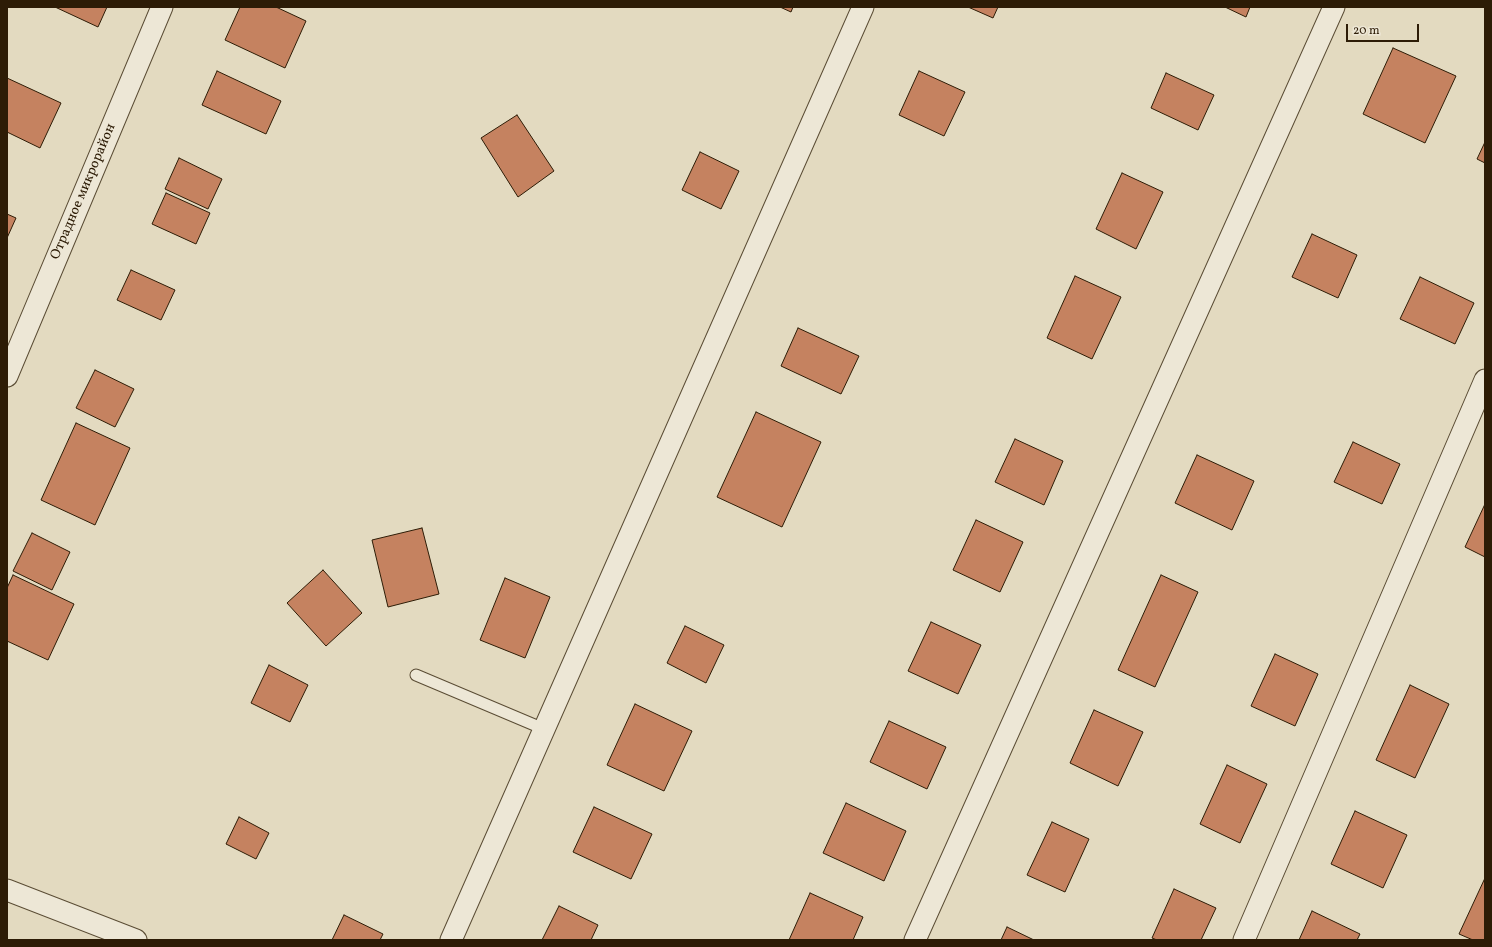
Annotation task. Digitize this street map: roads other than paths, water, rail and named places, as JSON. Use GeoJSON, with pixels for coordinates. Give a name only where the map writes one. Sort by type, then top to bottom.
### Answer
{"type":"FeatureCollection","features":[{"type":"Feature","properties":{"kind":"street","name":"Отрадное микрорайон"},"geometry":{"type":"LineString","coordinates":[[7,376],[162,7]]}},
{"type":"Feature","properties":{"kind":"street"},"geometry":{"type":"LineString","coordinates":[[451,940],[863,7]]}},
{"type":"Feature","properties":{"kind":"street"},"geometry":{"type":"LineString","coordinates":[[914,940],[1334,7]]}},
{"type":"Feature","properties":{"kind":"street"},"geometry":{"type":"LineString","coordinates":[[1244,940],[1485,380]]}},
{"type":"Feature","properties":{"kind":"street"},"geometry":{"type":"LineString","coordinates":[[7,890],[136,940]]}},
{"type":"Feature","properties":{"kind":"lane"},"geometry":{"type":"LineString","coordinates":[[416,675],[544,729]]}}]}
